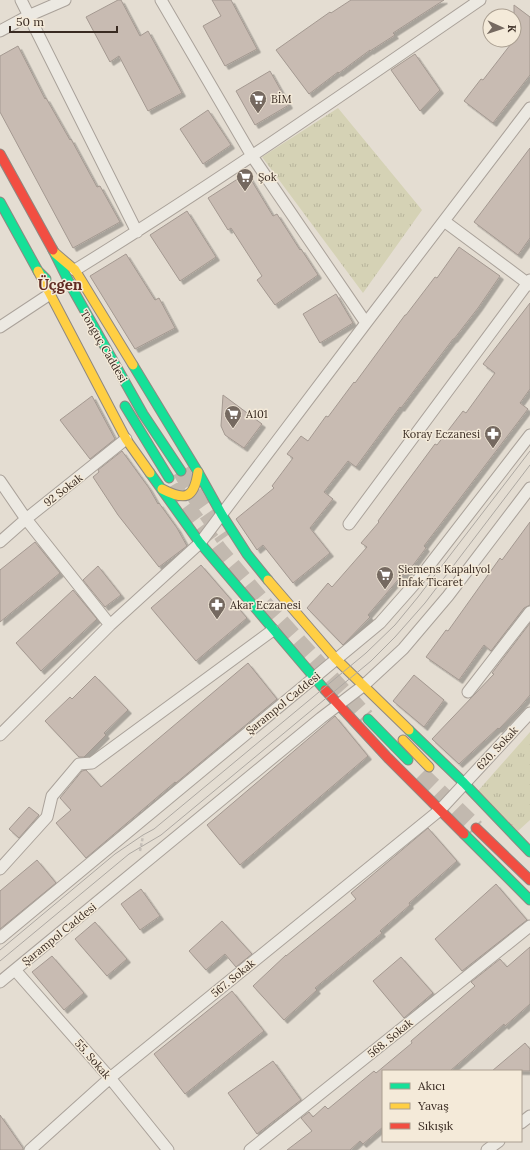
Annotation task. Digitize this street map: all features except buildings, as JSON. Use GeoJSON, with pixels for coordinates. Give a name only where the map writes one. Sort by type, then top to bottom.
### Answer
{"type":"FeatureCollection","features":[{"type":"Feature","properties":{"kind":"main road","name":"Tonguç Caddesi"},"geometry":{"type":"LineString","coordinates":[[0,154],[72,288],[143,414],[180,471]]}},
{"type":"Feature","properties":{"kind":"main road"},"geometry":{"type":"LineString","coordinates":[[0,202],[38,271],[56,293],[126,439],[200,543],[314,678],[388,758],[530,900]]}},
{"type":"Feature","properties":{"kind":"main road"},"geometry":{"type":"LineString","coordinates":[[54,253],[75,270],[198,472],[222,515],[252,559],[278,592],[336,659],[464,783],[530,852]]}},
{"type":"Feature","properties":{"kind":"main road","name":"Tonguç Caddesi"},"geometry":{"type":"LineString","coordinates":[[122,400],[169,478]]}},
{"type":"Feature","properties":{"kind":"main road"},"geometry":{"type":"LineString","coordinates":[[162,489],[175,496],[182,497],[187,495],[195,487],[198,472]]}},
{"type":"Feature","properties":{"kind":"main road"},"geometry":{"type":"LineString","coordinates":[[366,717],[416,768]]}},
{"type":"Feature","properties":{"kind":"main road"},"geometry":{"type":"LineString","coordinates":[[396,733],[429,767]]}},
{"type":"Feature","properties":{"kind":"main road"},"geometry":{"type":"LineString","coordinates":[[476,828],[530,880]]}},
{"type":"Feature","properties":{"kind":"main road"},"geometry":{"type":"LineString","coordinates":[[504,842],[530,869]]}},
{"type":"Feature","properties":{"kind":"street"},"geometry":{"type":"LineString","coordinates":[[21,0],[137,232]]}},
{"type":"Feature","properties":{"kind":"street"},"geometry":{"type":"LineString","coordinates":[[0,31],[28,16],[65,0]]}},
{"type":"Feature","properties":{"kind":"street"},"geometry":{"type":"LineString","coordinates":[[161,0],[252,156],[366,324]]}},
{"type":"Feature","properties":{"kind":"street"},"geometry":{"type":"LineString","coordinates":[[75,270],[137,232],[252,156],[480,0]]}},
{"type":"Feature","properties":{"kind":"street"},"geometry":{"type":"LineString","coordinates":[[0,735],[110,625],[200,543],[530,108]]}},
{"type":"Feature","properties":{"kind":"street"},"geometry":{"type":"LineString","coordinates":[[350,524],[529,282],[444,221]]}},
{"type":"Feature","properties":{"kind":"street"},"geometry":{"type":"LineString","coordinates":[[0,327],[56,293]]}},
{"type":"Feature","properties":{"kind":"street","name":"Şarampol Caddesi"},"geometry":{"type":"LineString","coordinates":[[0,938],[380,623],[418,580],[530,434]]}},
{"type":"Feature","properties":{"kind":"street","name":"92 Sokak"},"geometry":{"type":"LineString","coordinates":[[0,542],[26,519],[126,439]]}},
{"type":"Feature","properties":{"kind":"street"},"geometry":{"type":"LineString","coordinates":[[0,481],[26,519],[110,625]]}},
{"type":"Feature","properties":{"kind":"street","name":"Şarampol Caddesi"},"geometry":{"type":"LineString","coordinates":[[0,982],[321,718],[363,686],[403,649],[448,596],[530,488]]}},
{"type":"Feature","properties":{"kind":"street"},"geometry":{"type":"LineString","coordinates":[[468,692],[530,612]]}},
{"type":"Feature","properties":{"kind":"street"},"geometry":{"type":"LineString","coordinates":[[0,869],[47,817],[52,796],[79,764],[92,763],[273,630]]}},
{"type":"Feature","properties":{"kind":"street","name":"620. Sokak"},"geometry":{"type":"LineString","coordinates":[[440,810],[530,713]]}},
{"type":"Feature","properties":{"kind":"street","name":"567. Sokak"},"geometry":{"type":"LineString","coordinates":[[30,1150],[110,1078],[440,810]]}},
{"type":"Feature","properties":{"kind":"street","name":"568. Sokak"},"geometry":{"type":"LineString","coordinates":[[250,1150],[530,926]]}},
{"type":"Feature","properties":{"kind":"street","name":"55. Sokak"},"geometry":{"type":"LineString","coordinates":[[15,970],[110,1078],[168,1150]]}},
{"type":"Feature","properties":{"kind":"street"},"geometry":{"type":"LineString","coordinates":[[522,1122],[530,1116]]}},
{"type":"Feature","properties":{"kind":"street"},"geometry":{"type":"LineString","coordinates":[[487,1150],[498,1142]]}},
{"type":"Feature","properties":{"kind":"path"},"geometry":{"type":"LineString","coordinates":[[140,853],[144,830]]}},
{"type":"Feature","properties":{"kind":"green space"},"geometry":{"type":"Polygon","coordinates":[[[338,108],[422,210],[363,293],[262,157],[338,108]]]}},
{"type":"Feature","properties":{"kind":"green space"},"geometry":{"type":"Polygon","coordinates":[[[530,732],[530,820],[518,831],[477,792],[530,732]]]}},
{"type":"Feature","properties":{"kind":"tunnel"},"geometry":{"type":"LineString","coordinates":[[181,471],[198,501],[224,538]]}},
{"type":"Feature","properties":{"kind":"tunnel"},"geometry":{"type":"LineString","coordinates":[[173,485],[185,505],[219,550],[262,601],[366,717]]}},
{"type":"Feature","properties":{"kind":"tunnel"},"geometry":{"type":"LineString","coordinates":[[421,774],[476,828]]}},
{"type":"Feature","properties":{"kind":"tram line"},"geometry":{"type":"LineString","coordinates":[[0,950],[115,854],[154,829],[366,653],[395,625],[418,597],[530,451]]}},
{"type":"Feature","properties":{"kind":"tram line"},"geometry":{"type":"LineString","coordinates":[[0,961],[129,854],[161,835],[371,661],[395,637],[425,603],[530,465]]}},
{"type":"Feature","properties":{"kind":"traffic: fast"},"geometry":{"type":"LineString","coordinates":[[0,202],[38,271],[46,279]]}},
{"type":"Feature","properties":{"kind":"traffic: fast"},"geometry":{"type":"LineString","coordinates":[[53,250],[72,288],[143,414],[181,471]]}},
{"type":"Feature","properties":{"kind":"traffic: fast"},"geometry":{"type":"LineString","coordinates":[[133,365],[198,472],[222,515],[247,554],[268,580]]}},
{"type":"Feature","properties":{"kind":"traffic: fast"},"geometry":{"type":"LineString","coordinates":[[125,406],[169,478]]}},
{"type":"Feature","properties":{"kind":"traffic: fast"},"geometry":{"type":"LineString","coordinates":[[150,473],[200,543],[325,690]]}},
{"type":"Feature","properties":{"kind":"traffic: fast"},"geometry":{"type":"LineString","coordinates":[[368,719],[408,760]]}},
{"type":"Feature","properties":{"kind":"traffic: fast"},"geometry":{"type":"LineString","coordinates":[[409,730],[464,783],[530,852]]}},
{"type":"Feature","properties":{"kind":"traffic: fast"},"geometry":{"type":"LineString","coordinates":[[464,834],[530,900]]}},
{"type":"Feature","properties":{"kind":"traffic: slow"},"geometry":{"type":"LineString","coordinates":[[55,253],[75,270],[133,365]]}},
{"type":"Feature","properties":{"kind":"traffic: slow"},"geometry":{"type":"LineString","coordinates":[[38,271],[126,439],[150,473]]}},
{"type":"Feature","properties":{"kind":"traffic: slow"},"geometry":{"type":"LineString","coordinates":[[162,489],[177,495],[187,495],[194,488],[198,472]]}},
{"type":"Feature","properties":{"kind":"traffic: slow"},"geometry":{"type":"LineString","coordinates":[[268,580],[336,659],[409,730]]}},
{"type":"Feature","properties":{"kind":"traffic: slow"},"geometry":{"type":"LineString","coordinates":[[403,740],[429,767]]}},
{"type":"Feature","properties":{"kind":"traffic: jam"},"geometry":{"type":"LineString","coordinates":[[0,154],[53,250]]}},
{"type":"Feature","properties":{"kind":"traffic: jam"},"geometry":{"type":"LineString","coordinates":[[325,690],[388,758],[464,834]]}},
{"type":"Feature","properties":{"kind":"traffic: jam"},"geometry":{"type":"LineString","coordinates":[[476,828],[530,880]]}},
{"type":"Feature","properties":{"kind":"place","name":"BİM"},"geometry":{"type":"Point","coordinates":[258,114]}},
{"type":"Feature","properties":{"kind":"place","name":"Şok"},"geometry":{"type":"Point","coordinates":[245,192]}},
{"type":"Feature","properties":{"kind":"place","name":"A101"},"geometry":{"type":"Point","coordinates":[233,429]}},
{"type":"Feature","properties":{"kind":"place","name":"Koray Eczanesi"},"geometry":{"type":"Point","coordinates":[493,449]}},
{"type":"Feature","properties":{"kind":"place","name":"Siemens Kapalıyol İnfak Ticaret"},"geometry":{"type":"Point","coordinates":[385,590]}},
{"type":"Feature","properties":{"kind":"place","name":"Akar Eczanesi"},"geometry":{"type":"Point","coordinates":[217,620]}},
{"type":"Feature","properties":{"kind":"district","name":"Üçgen"},"geometry":{"type":"Point","coordinates":[60,284]}}]}
